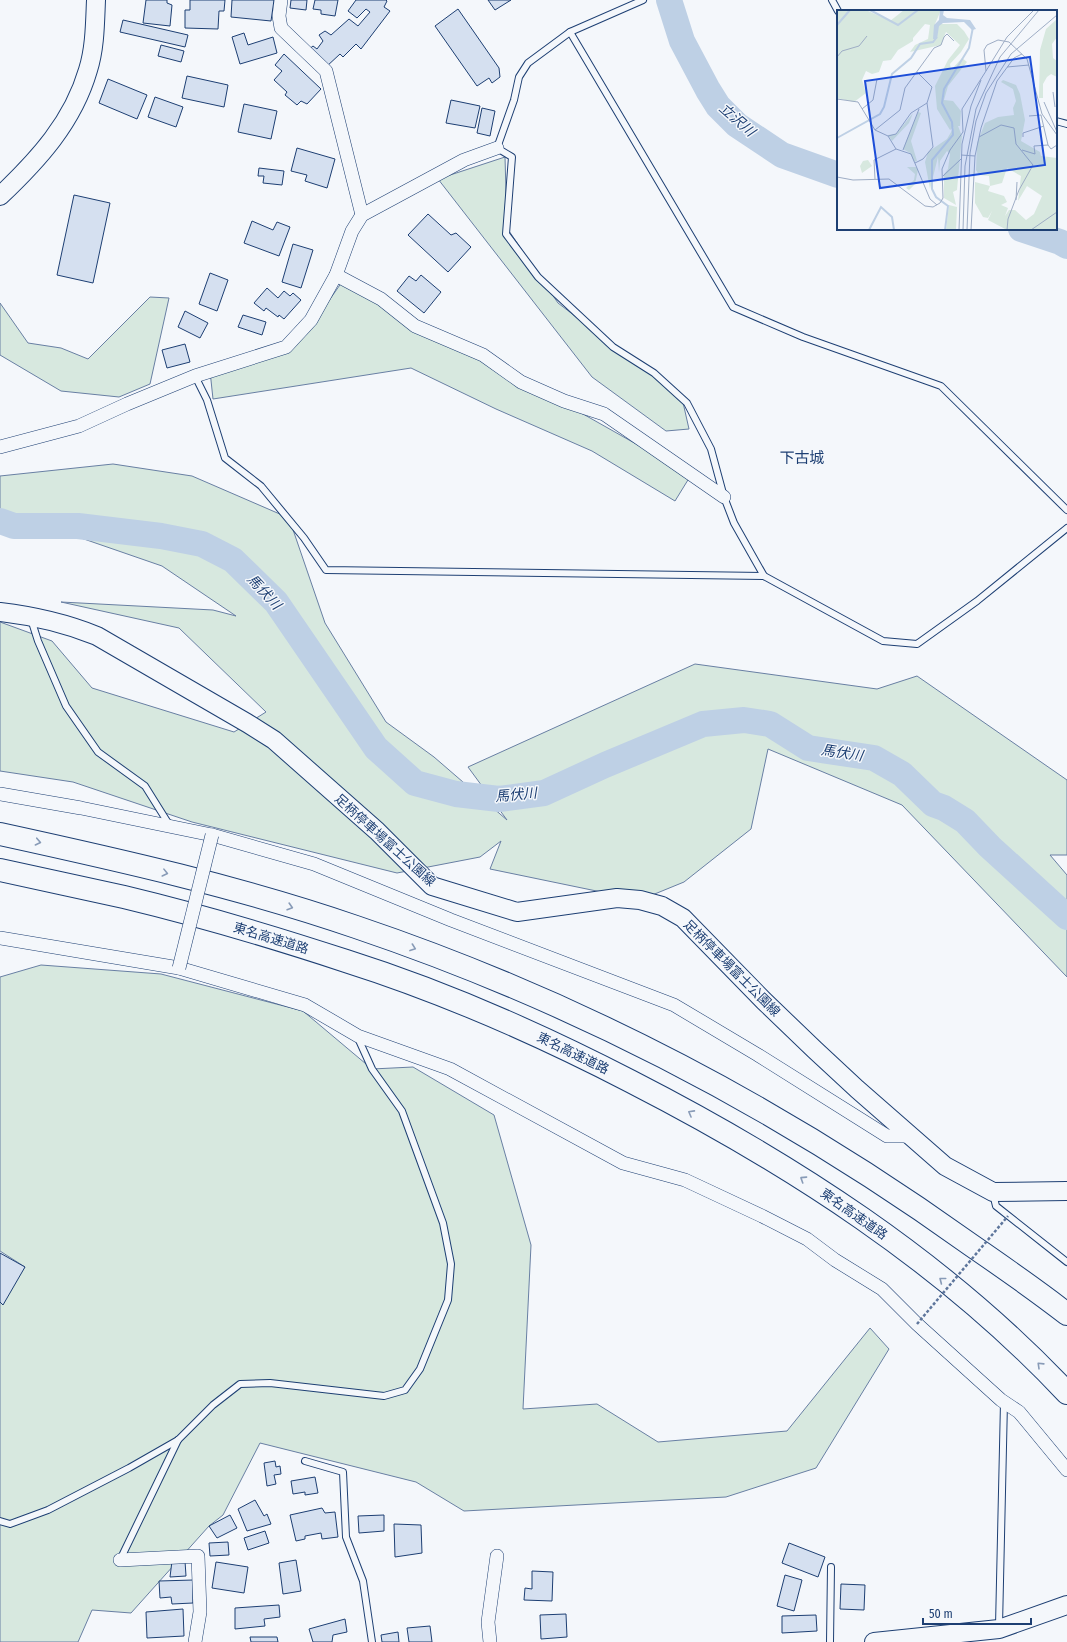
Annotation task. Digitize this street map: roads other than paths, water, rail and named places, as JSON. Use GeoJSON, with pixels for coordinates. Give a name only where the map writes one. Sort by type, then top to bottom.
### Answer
{"type":"FeatureCollection","features":[{"type":"Feature","properties":{"kind":"highway"},"geometry":{"type":"LineString","coordinates":[[0,834],[99,856],[250,895],[347,924],[446,960],[546,1001],[643,1047],[730,1092],[813,1140],[906,1199],[1067,1314]]}},
{"type":"Feature","properties":{"kind":"highway","name":"東名高速道路"},"geometry":{"type":"LineString","coordinates":[[0,870],[126,898],[223,924],[347,961],[440,995],[525,1030],[600,1065],[724,1131],[785,1167],[844,1207],[902,1248],[970,1301],[1016,1342],[1067,1393]]}},
{"type":"Feature","properties":{"kind":"main road"},"geometry":{"type":"LineString","coordinates":[[0,196],[26,172],[58,134],[77,100],[89,69],[94,34],[96,0]]}},
{"type":"Feature","properties":{"kind":"main road","name":"足柄停車場富士公園線"},"geometry":{"type":"LineString","coordinates":[[0,612],[30,616],[75,627],[97,636],[274,740],[377,831],[432,886],[517,912],[617,898],[640,900],[662,906],[683,918],[764,1001],[804,1039],[857,1089],[945,1166],[993,1192],[1067,1191]]}},
{"type":"Feature","properties":{"kind":"main road"},"geometry":{"type":"LineString","coordinates":[[874,1642],[999,1629],[1067,1605]]}},
{"type":"Feature","properties":{"kind":"street"},"geometry":{"type":"LineString","coordinates":[[281,0],[279,16],[281,28],[326,71],[362,215]]}},
{"type":"Feature","properties":{"kind":"street"},"geometry":{"type":"LineString","coordinates":[[0,447],[79,426],[127,404],[196,376],[286,347],[311,320],[336,275],[352,231],[362,215],[464,160],[497,148]]}},
{"type":"Feature","properties":{"kind":"street"},"geometry":{"type":"LineString","coordinates":[[336,275],[381,299],[415,326],[483,355],[521,382],[564,401],[604,414],[724,497]]}},
{"type":"Feature","properties":{"kind":"street"},"geometry":{"type":"LineString","coordinates":[[0,794],[81,808],[212,835],[314,864],[451,920],[674,1005],[758,1055],[887,1136],[911,1136]]}},
{"type":"Feature","properties":{"kind":"street"},"geometry":{"type":"LineString","coordinates":[[179,968],[212,835]]}},
{"type":"Feature","properties":{"kind":"street"},"geometry":{"type":"LineString","coordinates":[[0,938],[179,968],[304,1005],[358,1036],[450,1069],[623,1163],[685,1180],[807,1239],[835,1260],[882,1289],[917,1324],[1004,1402],[1019,1412],[1067,1470]]}},
{"type":"Feature","properties":{"kind":"street"},"geometry":{"type":"LineString","coordinates":[[120,1560],[198,1556],[200,1612],[195,1642]]}},
{"type":"Feature","properties":{"kind":"street"},"geometry":{"type":"LineString","coordinates":[[490,1642],[488,1622],[497,1556]]}},
{"type":"Feature","properties":{"kind":"lane"},"geometry":{"type":"LineString","coordinates":[[643,0],[570,32],[528,63],[520,77],[514,100],[497,148],[512,157],[506,234],[538,276],[613,348],[654,374],[687,403],[711,449],[724,497],[734,523],[764,576]]}},
{"type":"Feature","properties":{"kind":"lane"},"geometry":{"type":"LineString","coordinates":[[832,0],[837,10]]}},
{"type":"Feature","properties":{"kind":"lane"},"geometry":{"type":"LineString","coordinates":[[570,32],[733,307],[804,337],[941,386],[1067,510]]}},
{"type":"Feature","properties":{"kind":"lane"},"geometry":{"type":"LineString","coordinates":[[1057,121],[1067,124]]}},
{"type":"Feature","properties":{"kind":"lane"},"geometry":{"type":"LineString","coordinates":[[196,376],[207,400],[225,458],[261,486],[304,538],[326,570],[764,576],[883,641],[916,644],[977,601],[1067,528]]}},
{"type":"Feature","properties":{"kind":"lane"},"geometry":{"type":"LineString","coordinates":[[30,616],[38,641],[66,706],[98,752],[145,786],[171,827]]}},
{"type":"Feature","properties":{"kind":"lane"},"geometry":{"type":"LineString","coordinates":[[0,1521],[10,1524],[48,1510],[129,1468],[178,1440],[213,1405],[240,1384],[270,1383],[384,1396],[405,1390],[420,1369],[448,1300],[451,1264],[443,1223],[402,1111],[372,1069],[358,1036]]}},
{"type":"Feature","properties":{"kind":"lane"},"geometry":{"type":"LineString","coordinates":[[993,1192],[996,1206],[1067,1262]]}},
{"type":"Feature","properties":{"kind":"lane"},"geometry":{"type":"LineString","coordinates":[[999,1629],[1004,1402]]}},
{"type":"Feature","properties":{"kind":"lane"},"geometry":{"type":"LineString","coordinates":[[120,1560],[178,1440]]}},
{"type":"Feature","properties":{"kind":"lane"},"geometry":{"type":"LineString","coordinates":[[305,1461],[343,1472],[346,1537],[363,1581],[372,1642]]}},
{"type":"Feature","properties":{"kind":"lane"},"geometry":{"type":"LineString","coordinates":[[830,1642],[831,1567]]}},
{"type":"Feature","properties":{"kind":"waterway","name":"立沢川"},"geometry":{"type":"LineString","coordinates":[[669,0],[682,41],[718,106],[737,125],[782,155],[837,175]]}},
{"type":"Feature","properties":{"kind":"waterway","name":"立沢川"},"geometry":{"type":"LineString","coordinates":[[1024,230],[1060,242],[1067,246]]}},
{"type":"Feature","properties":{"kind":"waterway","name":"馬伏川"},"geometry":{"type":"LineString","coordinates":[[0,521],[14,526],[78,526],[161,536],[202,544],[233,560],[276,602],[376,748],[415,783],[456,794],[499,799],[544,793],[605,765],[703,724],[744,720],[770,724],[808,748],[874,758],[902,774],[933,804],[944,808],[965,821],[990,847],[1067,917]]}},
{"type":"Feature","properties":{"kind":"district","name":"下古城"},"geometry":{"type":"Point","coordinates":[802,458]}}]}
